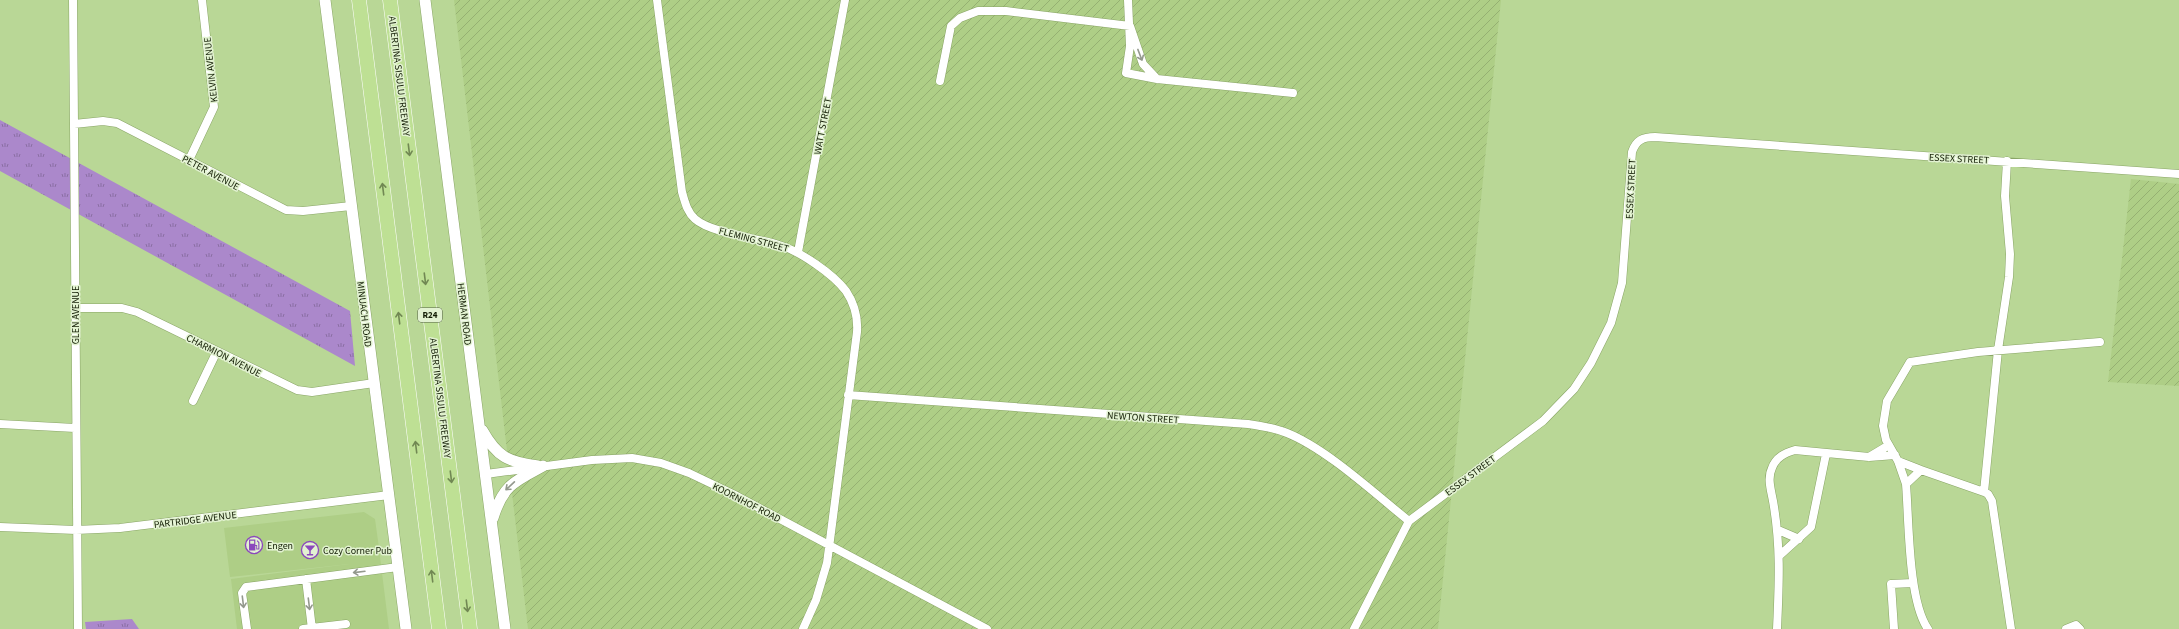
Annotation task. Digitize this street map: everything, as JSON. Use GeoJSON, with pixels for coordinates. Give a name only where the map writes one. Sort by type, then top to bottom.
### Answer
{"type":"FeatureCollection","features":[{"type":"Feature","properties":{"kind":"highway"},"geometry":{"type":"LineString","coordinates":[[359,0],[438,629]]}},
{"type":"Feature","properties":{"kind":"highway","name":"ALBERTINA SISULU FREEWAY"},"geometry":{"type":"LineString","coordinates":[[390,0],[470,629]]}},
{"type":"Feature","properties":{"kind":"main road","name":"MINUACH ROAD"},"geometry":{"type":"LineString","coordinates":[[325,0],[406,629]]}},
{"type":"Feature","properties":{"kind":"main road","name":"HERMAN ROAD"},"geometry":{"type":"LineString","coordinates":[[425,0],[505,629]]}},
{"type":"Feature","properties":{"kind":"main road"},"geometry":{"type":"LineString","coordinates":[[479,425],[490,445],[501,455],[515,462],[540,466]]}},
{"type":"Feature","properties":{"kind":"main road"},"geometry":{"type":"LineString","coordinates":[[492,523],[499,500],[506,488],[517,479],[540,466]]}},
{"type":"Feature","properties":{"kind":"street","name":"GLEN AVENUE"},"geometry":{"type":"LineString","coordinates":[[73,0],[75,428],[78,629]]}},
{"type":"Feature","properties":{"kind":"street","name":"KELVIN AVENUE"},"geometry":{"type":"LineString","coordinates":[[189,160],[214,107],[202,0]]}},
{"type":"Feature","properties":{"kind":"street","name":"FLEMING STREET"},"geometry":{"type":"LineString","coordinates":[[657,0],[682,192],[687,207],[695,219],[706,226],[780,245],[798,252],[845,290],[855,310],[857,332],[830,546],[825,575],[803,629]]}},
{"type":"Feature","properties":{"kind":"street","name":"WATT STREET"},"geometry":{"type":"LineString","coordinates":[[798,252],[845,0]]}},
{"type":"Feature","properties":{"kind":"street"},"geometry":{"type":"LineString","coordinates":[[1128,0],[1130,26],[1126,73],[1157,79],[1293,93]]}},
{"type":"Feature","properties":{"kind":"street"},"geometry":{"type":"LineString","coordinates":[[940,81],[951,26],[960,18],[978,11],[1006,11],[1130,26]]}},
{"type":"Feature","properties":{"kind":"street"},"geometry":{"type":"LineString","coordinates":[[1130,26],[1144,64],[1157,79]]}},
{"type":"Feature","properties":{"kind":"street","name":"PETER AVENUE"},"geometry":{"type":"LineString","coordinates":[[74,124],[96,121],[112,121],[286,210],[303,211],[351,206]]}},
{"type":"Feature","properties":{"kind":"street","name":"ESSEX STREET"},"geometry":{"type":"LineString","coordinates":[[1354,629],[1409,521],[1542,421],[1574,389],[1591,363],[1608,329],[1620,295],[1624,270],[1632,152],[1635,144],[1642,138],[1655,137],[2179,174]]}},
{"type":"Feature","properties":{"kind":"street"},"geometry":{"type":"LineString","coordinates":[[1984,492],[1998,350],[2010,267],[2005,196],[2007,161]]}},
{"type":"Feature","properties":{"kind":"street","name":"CHARMION AVENUE"},"geometry":{"type":"LineString","coordinates":[[75,308],[132,310],[297,390],[312,392],[374,383]]}},
{"type":"Feature","properties":{"kind":"street"},"geometry":{"type":"LineString","coordinates":[[1928,629],[1920,614],[1913,583],[1906,484],[1896,458],[1883,432],[1887,401],[1910,362],[1998,350],[2100,342]]}},
{"type":"Feature","properties":{"kind":"street"},"geometry":{"type":"LineString","coordinates":[[193,401],[217,351]]}},
{"type":"Feature","properties":{"kind":"street","name":"NEWTON STREET"},"geometry":{"type":"LineString","coordinates":[[848,395],[1241,424],[1270,428],[1296,437],[1324,454],[1409,521]]}},
{"type":"Feature","properties":{"kind":"street"},"geometry":{"type":"LineString","coordinates":[[0,424],[75,428]]}},
{"type":"Feature","properties":{"kind":"street"},"geometry":{"type":"LineString","coordinates":[[1869,457],[1889,445]]}},
{"type":"Feature","properties":{"kind":"street"},"geometry":{"type":"LineString","coordinates":[[1777,629],[1779,556],[1778,530],[1769,480],[1774,464],[1784,453],[1795,450],[1826,454],[1896,458],[1921,470],[1988,494],[1992,501],[2011,629]]}},
{"type":"Feature","properties":{"kind":"street"},"geometry":{"type":"LineString","coordinates":[[1779,556],[1811,527],[1826,454]]}},
{"type":"Feature","properties":{"kind":"street","name":"KOORNHOF ROAD"},"geometry":{"type":"LineString","coordinates":[[486,474],[540,466],[614,459],[646,459],[660,463],[689,473],[733,494],[830,546],[889,575],[987,629]]}},
{"type":"Feature","properties":{"kind":"street"},"geometry":{"type":"LineString","coordinates":[[1906,484],[1921,470]]}},
{"type":"Feature","properties":{"kind":"street","name":"PARTRIDGE AVENUE"},"geometry":{"type":"LineString","coordinates":[[0,528],[76,530],[153,524],[388,495]]}},
{"type":"Feature","properties":{"kind":"street"},"geometry":{"type":"LineString","coordinates":[[1778,530],[1799,539]]}},
{"type":"Feature","properties":{"kind":"street"},"geometry":{"type":"LineString","coordinates":[[247,629],[242,595],[244,588],[398,567]]}},
{"type":"Feature","properties":{"kind":"street"},"geometry":{"type":"LineString","coordinates":[[306,579],[312,628]]}},
{"type":"Feature","properties":{"kind":"street"},"geometry":{"type":"LineString","coordinates":[[1894,629],[1891,584],[1913,583]]}},
{"type":"Feature","properties":{"kind":"street"},"geometry":{"type":"LineString","coordinates":[[303,629],[346,624]]}},
{"type":"Feature","properties":{"kind":"street"},"geometry":{"type":"LineString","coordinates":[[2066,629],[2076,625],[2080,629]]}},
{"type":"Feature","properties":{"kind":"shaded area"},"geometry":{"type":"Polygon","coordinates":[[[454,0],[1501,0],[1438,629],[528,629],[454,0]]]}},
{"type":"Feature","properties":{"kind":"shaded area"},"geometry":{"type":"Polygon","coordinates":[[[2131,179],[2179,184],[2179,386],[2108,382],[2131,179]]]}},
{"type":"Feature","properties":{"kind":"shaded area"},"geometry":{"type":"Polygon","coordinates":[[[364,512],[375,519],[379,548],[366,551],[379,549],[389,629],[237,629],[231,579],[349,564],[230,577],[224,528],[364,512]]]}},
{"type":"Feature","properties":{"kind":"green space"},"geometry":{"type":"Polygon","coordinates":[[[0,120],[350,311],[355,366],[0,171],[0,120]]]}},
{"type":"Feature","properties":{"kind":"green space"},"geometry":{"type":"Polygon","coordinates":[[[132,619],[139,629],[86,629],[85,622],[132,619]]]}},
{"type":"Feature","properties":{"kind":"place","name":"Engen"},"geometry":{"type":"Point","coordinates":[254,545]}},
{"type":"Feature","properties":{"kind":"place","name":"Cozy Corner Pub"},"geometry":{"type":"Point","coordinates":[310,550]}}]}
